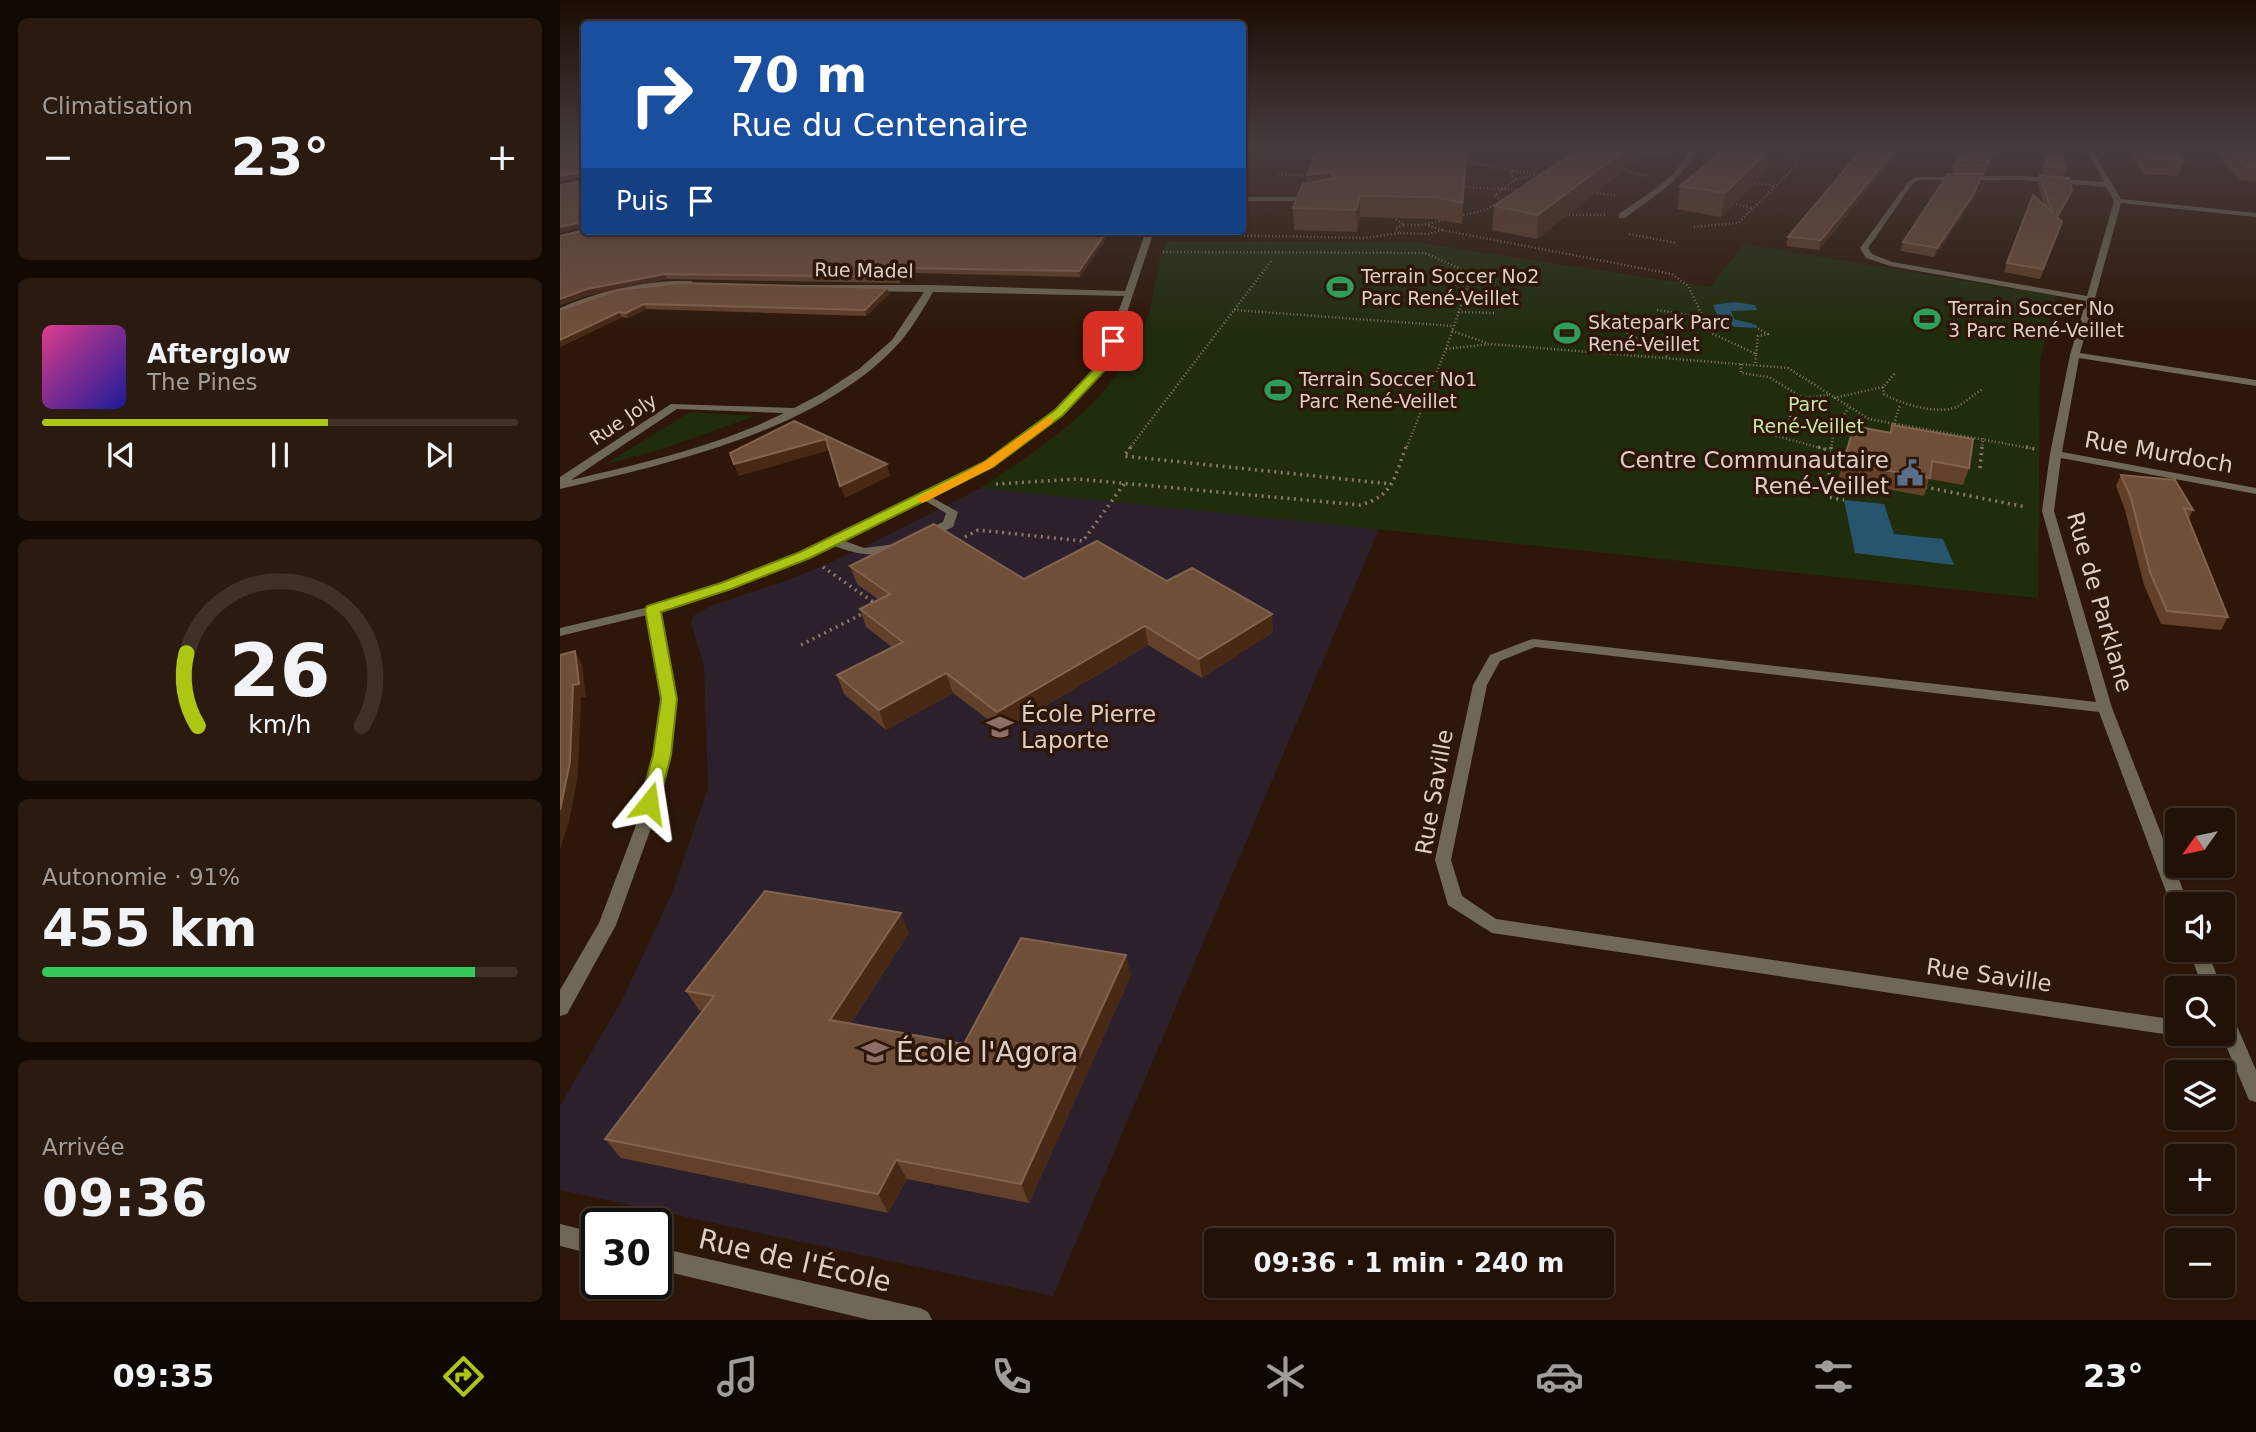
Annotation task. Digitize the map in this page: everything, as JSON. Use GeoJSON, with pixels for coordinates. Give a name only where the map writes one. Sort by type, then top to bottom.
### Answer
{"type":"FeatureCollection","features":[{"type":"Feature","properties":{"kind":"street"},"geometry":{"type":"LineString","coordinates":[[1622,216],[1630,210]]}},
{"type":"Feature","properties":{"kind":"street"},"geometry":{"type":"LineString","coordinates":[[1891,210],[1864,248],[1869,256],[1890,264],[2090,299]]}},
{"type":"Feature","properties":{"kind":"street","name":"Rue de Parklane"},"geometry":{"type":"LineString","coordinates":[[2116,210],[2075,355],[2055,454],[2048,511],[2105,708],[2175,892]]}},
{"type":"Feature","properties":{"kind":"street"},"geometry":{"type":"LineString","coordinates":[[2203,210],[2256,215]]}},
{"type":"Feature","properties":{"kind":"street"},"geometry":{"type":"LineString","coordinates":[[560,632],[653,610],[726,586],[805,555],[988,465],[1059,412],[1105,364],[1148,235]]}},
{"type":"Feature","properties":{"kind":"street"},"geometry":{"type":"LineString","coordinates":[[560,311],[590,298],[632,287],[696,284]]}},
{"type":"Feature","properties":{"kind":"street","name":"Rue Madel"},"geometry":{"type":"LineString","coordinates":[[788,286],[1130,294]]}},
{"type":"Feature","properties":{"kind":"street","name":"Rue Joly"},"geometry":{"type":"LineString","coordinates":[[560,484],[635,469],[715,444],[796,410],[830,392],[897,340],[931,288]]}},
{"type":"Feature","properties":{"kind":"street"},"geometry":{"type":"LineString","coordinates":[[2075,355],[2256,383]]}},
{"type":"Feature","properties":{"kind":"street","name":"Rue Joly"},"geometry":{"type":"LineString","coordinates":[[560,484],[675,406],[796,410]]}},
{"type":"Feature","properties":{"kind":"street","name":"Rue Murdoch"},"geometry":{"type":"LineString","coordinates":[[2055,454],[2256,491]]}},
{"type":"Feature","properties":{"kind":"street"},"geometry":{"type":"LineString","coordinates":[[834,541],[856,552],[871,553],[910,543],[948,524],[951,512],[926,497]]}},
{"type":"Feature","properties":{"kind":"street"},"geometry":{"type":"LineString","coordinates":[[560,1008],[607,925],[643,828],[662,755],[669,699],[653,610]]}},
{"type":"Feature","properties":{"kind":"street","name":"Rue Saville"},"geometry":{"type":"LineString","coordinates":[[2105,708],[1534,643],[1495,658],[1480,685],[1443,860],[1454,900],[1492,926],[2165,1026]]}},
{"type":"Feature","properties":{"kind":"street"},"geometry":{"type":"LineString","coordinates":[[2232,1046],[2256,1093]]}},
{"type":"Feature","properties":{"kind":"street"},"geometry":{"type":"LineString","coordinates":[[560,1235],[581,1240]]}},
{"type":"Feature","properties":{"kind":"street","name":"Rue de l'École"},"geometry":{"type":"LineString","coordinates":[[672,1262],[920,1320]]}},
{"type":"Feature","properties":{"kind":"path"},"geometry":{"type":"LineString","coordinates":[[1460,216],[1486,210]]}},
{"type":"Feature","properties":{"kind":"path"},"geometry":{"type":"LineString","coordinates":[[1563,210],[1622,216]]}},
{"type":"Feature","properties":{"kind":"path"},"geometry":{"type":"LineString","coordinates":[[1694,227],[1738,223],[1751,210]]}},
{"type":"Feature","properties":{"kind":"path"},"geometry":{"type":"LineString","coordinates":[[1386,212],[1404,225]]}},
{"type":"Feature","properties":{"kind":"path"},"geometry":{"type":"LineString","coordinates":[[1553,216],[1587,214]]}},
{"type":"Feature","properties":{"kind":"path"},"geometry":{"type":"LineString","coordinates":[[1400,233],[1395,228],[1448,219]]}},
{"type":"Feature","properties":{"kind":"path"},"geometry":{"type":"LineString","coordinates":[[1423,225],[1671,274],[1688,286],[1711,333],[1756,354]]}},
{"type":"Feature","properties":{"kind":"path"},"geometry":{"type":"LineString","coordinates":[[1311,237],[1314,230]]}},
{"type":"Feature","properties":{"kind":"path"},"geometry":{"type":"LineString","coordinates":[[1210,235],[1365,239],[1400,233],[1429,234],[1442,230]]}},
{"type":"Feature","properties":{"kind":"path"},"geometry":{"type":"LineString","coordinates":[[1618,232],[1677,243]]}},
{"type":"Feature","properties":{"kind":"path"},"geometry":{"type":"LineString","coordinates":[[1516,243],[1524,237]]}},
{"type":"Feature","properties":{"kind":"path"},"geometry":{"type":"LineString","coordinates":[[1543,248],[1550,242]]}},
{"type":"Feature","properties":{"kind":"path"},"geometry":{"type":"LineString","coordinates":[[996,484],[1049,479],[1360,505],[1378,499],[1389,491],[1446,349],[1472,274],[1425,254],[1142,252]]}},
{"type":"Feature","properties":{"kind":"path"},"geometry":{"type":"LineString","coordinates":[[1272,260],[1124,456],[1391,484]]}},
{"type":"Feature","properties":{"kind":"path"},"geometry":{"type":"LineString","coordinates":[[1233,310],[1452,328],[1490,344]]}},
{"type":"Feature","properties":{"kind":"path"},"geometry":{"type":"LineString","coordinates":[[1657,310],[1703,317]]}},
{"type":"Feature","properties":{"kind":"path"},"geometry":{"type":"LineString","coordinates":[[1458,312],[1494,313]]}},
{"type":"Feature","properties":{"kind":"path"},"geometry":{"type":"LineString","coordinates":[[1627,326],[1628,335],[1662,345],[1667,357]]}},
{"type":"Feature","properties":{"kind":"path"},"geometry":{"type":"LineString","coordinates":[[1755,365],[1758,336],[1768,334],[1757,328]]}},
{"type":"Feature","properties":{"kind":"path"},"geometry":{"type":"LineString","coordinates":[[1446,349],[1490,344],[1788,368]]}},
{"type":"Feature","properties":{"kind":"path"},"geometry":{"type":"LineString","coordinates":[[1780,360],[1833,398],[1869,419],[2014,443],[2055,454]]}},
{"type":"Feature","properties":{"kind":"path"},"geometry":{"type":"LineString","coordinates":[[1741,364],[1741,373],[1769,377],[1803,398]]}},
{"type":"Feature","properties":{"kind":"path"},"geometry":{"type":"LineString","coordinates":[[1833,398],[1883,387],[1896,372]]}},
{"type":"Feature","properties":{"kind":"path"},"geometry":{"type":"LineString","coordinates":[[1883,387],[1884,394],[1900,405],[1932,409],[1958,407],[1983,389]]}},
{"type":"Feature","properties":{"kind":"path"},"geometry":{"type":"LineString","coordinates":[[1789,431],[1791,402],[1829,395]]}},
{"type":"Feature","properties":{"kind":"path"},"geometry":{"type":"LineString","coordinates":[[1894,425],[1900,405]]}},
{"type":"Feature","properties":{"kind":"path"},"geometry":{"type":"LineString","coordinates":[[1844,500],[1828,497],[1835,426],[1849,408]]}},
{"type":"Feature","properties":{"kind":"path"},"geometry":{"type":"LineString","coordinates":[[1831,451],[1766,433],[1835,426]]}},
{"type":"Feature","properties":{"kind":"path"},"geometry":{"type":"LineString","coordinates":[[1980,468],[1983,438]]}},
{"type":"Feature","properties":{"kind":"path"},"geometry":{"type":"LineString","coordinates":[[955,542],[978,530],[1083,541],[1125,484]]}},
{"type":"Feature","properties":{"kind":"path"},"geometry":{"type":"LineString","coordinates":[[1925,487],[2048,511]]}},
{"type":"Feature","properties":{"kind":"path"},"geometry":{"type":"LineString","coordinates":[[805,555],[884,610]]}},
{"type":"Feature","properties":{"kind":"path"},"geometry":{"type":"LineString","coordinates":[[801,645],[887,602]]}},
{"type":"Feature","properties":{"kind":"shaded area"},"geometry":{"type":"Polygon","coordinates":[[[981,488],[1379,529],[1053,1296],[672,1214],[672,1208],[644,1208],[560,1190],[560,1106],[623,998],[672,893],[708,788],[704,667],[691,622],[693,616],[711,606],[791,579],[852,553],[981,488]]]}},
{"type":"Feature","properties":{"kind":"green space","name":"Parc René-Veillet"},"geometry":{"type":"Polygon","coordinates":[[[1167,241],[1413,242],[1710,287],[1744,244],[2056,296],[2040,360],[2038,598],[981,488],[1049,441],[1110,384],[1144,328],[1161,253],[1167,241]]]}},
{"type":"Feature","properties":{"kind":"green space"},"geometry":{"type":"Polygon","coordinates":[[[690,412],[755,416],[659,450],[606,464],[690,412]]]}},
{"type":"Feature","properties":{"kind":"water"},"geometry":{"type":"Polygon","coordinates":[[[1734,302],[1755,305],[1757,310],[1731,311],[1734,319],[1757,325],[1757,328],[1722,326],[1713,305],[1734,302]]]}},
{"type":"Feature","properties":{"kind":"water"},"geometry":{"type":"Polygon","coordinates":[[[1844,500],[1884,504],[1894,534],[1943,539],[1954,565],[1855,553],[1844,500]]]}},
{"type":"Feature","properties":{"kind":"building"},"geometry":{"type":"Polygon","coordinates":[[[560,210],[581,210],[581,222],[560,227],[560,210]]]}},
{"type":"Feature","properties":{"kind":"building"},"geometry":{"type":"Polygon","coordinates":[[[1512,210],[1545,210],[1538,215],[1512,210]]]}},
{"type":"Feature","properties":{"kind":"building"},"geometry":{"type":"Polygon","coordinates":[[[1811,210],[1846,210],[1821,240],[1788,237],[1811,210]]]}},
{"type":"Feature","properties":{"kind":"building"},"geometry":{"type":"Polygon","coordinates":[[[1924,210],[1963,210],[1937,248],[1903,242],[1924,210]]]}},
{"type":"Feature","properties":{"kind":"building"},"geometry":{"type":"Polygon","coordinates":[[[2027,210],[2049,210],[2052,212],[2051,210],[2061,210],[2057,217],[2062,222],[2043,269],[2007,263],[2027,210]]]}},
{"type":"Feature","properties":{"kind":"building"},"geometry":{"type":"Polygon","coordinates":[[[581,231],[581,235],[1104,235],[1079,271],[908,268],[898,277],[665,274],[587,289],[560,299],[560,236],[581,231]]]}},
{"type":"Feature","properties":{"kind":"building"},"geometry":{"type":"Polygon","coordinates":[[[681,283],[887,288],[865,310],[644,304],[626,313],[619,312],[560,340],[560,310],[618,290],[681,283]]]}},
{"type":"Feature","properties":{"kind":"building"},"geometry":{"type":"Polygon","coordinates":[[[794,421],[887,464],[840,486],[826,439],[734,464],[730,453],[794,421]]]}},
{"type":"Feature","properties":{"kind":"building"},"geometry":{"type":"Polygon","coordinates":[[[1892,425],[1973,439],[1969,468],[1932,461],[1930,478],[1843,463],[1854,426],[1891,433],[1892,425]]]}},
{"type":"Feature","properties":{"kind":"building"},"geometry":{"type":"Polygon","coordinates":[[[2121,475],[2175,480],[2193,510],[2184,508],[2228,617],[2167,611],[2150,572],[2131,498],[2121,475]]]}},
{"type":"Feature","properties":{"kind":"building","name":"École Pierre Laporte"},"geometry":{"type":"Polygon","coordinates":[[[934,524],[1024,579],[1097,541],[1167,581],[1192,568],[1272,614],[1199,659],[1145,626],[997,712],[946,673],[879,710],[837,675],[903,642],[860,609],[890,594],[850,566],[934,524]]]}},
{"type":"Feature","properties":{"kind":"building"},"geometry":{"type":"Polygon","coordinates":[[[575,651],[579,684],[573,685],[570,762],[560,810],[560,655],[575,651]]]}},
{"type":"Feature","properties":{"kind":"building"},"geometry":{"type":"Polygon","coordinates":[[[765,891],[901,913],[830,1020],[964,1044],[1021,938],[1126,955],[1021,1184],[896,1160],[878,1194],[605,1139],[714,996],[686,991],[765,891]]]}},
{"type":"Feature","properties":{"kind":"slow traffic"},"geometry":{"type":"LineString","coordinates":[[922,499],[988,465],[1048,420]]}},
{"type":"Feature","properties":{"kind":"place","name":"Terrain Soccer No2 Parc René-Veillet"},"geometry":{"type":"Point","coordinates":[1340,287]}},
{"type":"Feature","properties":{"kind":"place","name":"Terrain Soccer No 3 Parc René-Veillet"},"geometry":{"type":"Point","coordinates":[1927,319]}},
{"type":"Feature","properties":{"kind":"place","name":"Skatepark Parc René-Veillet"},"geometry":{"type":"Point","coordinates":[1567,333]}},
{"type":"Feature","properties":{"kind":"place","name":"Terrain Soccer No1 Parc René-Veillet"},"geometry":{"type":"Point","coordinates":[1278,390]}},
{"type":"Feature","properties":{"kind":"place","name":"Centre Communautaire René-Veillet"},"geometry":{"type":"Point","coordinates":[1910,473]}},
{"type":"Feature","properties":{"kind":"place","name":"École Pierre Laporte"},"geometry":{"type":"Point","coordinates":[1000,727]}},
{"type":"Feature","properties":{"kind":"place","name":"École l'Agora"},"geometry":{"type":"Point","coordinates":[875,1052]}},
{"type":"Feature","properties":{"kind":"route"},"geometry":{"type":"LineString","coordinates":[[649,803],[662,755],[669,699],[653,610],[726,586],[805,555],[988,465],[1059,412],[1105,364],[1113,341]]}}]}
